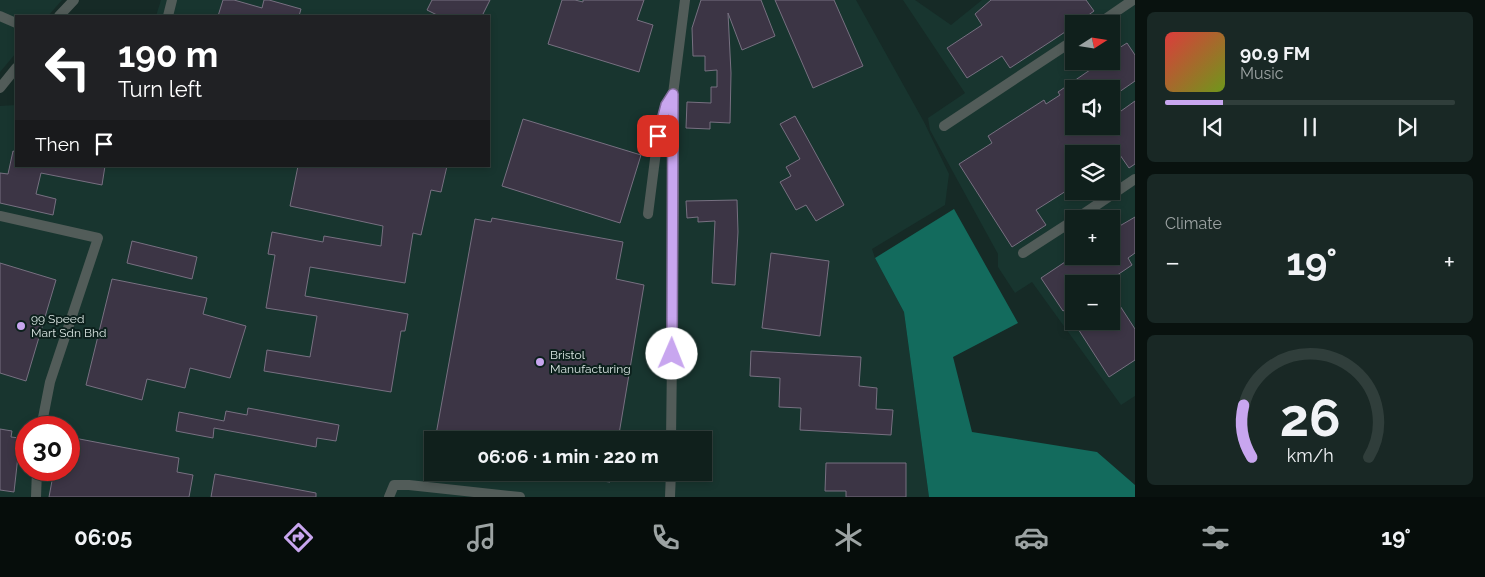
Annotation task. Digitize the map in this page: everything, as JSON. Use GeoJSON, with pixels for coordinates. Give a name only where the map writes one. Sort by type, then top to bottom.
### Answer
{"type":"FeatureCollection","features":[{"type":"Feature","properties":{"kind":"street"},"geometry":{"type":"LineString","coordinates":[[61,15],[74,0]]}},
{"type":"Feature","properties":{"kind":"street"},"geometry":{"type":"LineString","coordinates":[[168,15],[172,0]]}},
{"type":"Feature","properties":{"kind":"street"},"geometry":{"type":"LineString","coordinates":[[671,431],[674,204],[673,94],[685,0]]}},
{"type":"Feature","properties":{"kind":"street"},"geometry":{"type":"LineString","coordinates":[[1111,15],[1133,0]]}},
{"type":"Feature","properties":{"kind":"street"},"geometry":{"type":"LineString","coordinates":[[0,16],[15,23]]}},
{"type":"Feature","properties":{"kind":"street"},"geometry":{"type":"LineString","coordinates":[[944,126],[1065,46]]}},
{"type":"Feature","properties":{"kind":"street"},"geometry":{"type":"LineString","coordinates":[[0,88],[15,69]]}},
{"type":"Feature","properties":{"kind":"street"},"geometry":{"type":"LineString","coordinates":[[648,214],[658,136],[666,105],[673,94]]}},
{"type":"Feature","properties":{"kind":"street"},"geometry":{"type":"LineString","coordinates":[[1088,210],[1135,179]]}},
{"type":"Feature","properties":{"kind":"street"},"geometry":{"type":"LineString","coordinates":[[0,216],[98,238],[50,382],[43,416]]}},
{"type":"Feature","properties":{"kind":"street"},"geometry":{"type":"LineString","coordinates":[[1023,254],[1065,226]]}},
{"type":"Feature","properties":{"kind":"street"},"geometry":{"type":"LineString","coordinates":[[36,497],[37,481]]}},
{"type":"Feature","properties":{"kind":"street"},"geometry":{"type":"LineString","coordinates":[[670,481],[670,497]]}},
{"type":"Feature","properties":{"kind":"street"},"geometry":{"type":"LineString","coordinates":[[389,497],[394,485],[520,497]]}},
{"type":"Feature","properties":{"kind":"shaded area"},"geometry":{"type":"Polygon","coordinates":[[[0,0],[62,0],[49,15],[15,15],[15,54],[0,72],[0,0]]]}},
{"type":"Feature","properties":{"kind":"shaded area"},"geometry":{"type":"Polygon","coordinates":[[[161,0],[856,0],[924,122],[949,174],[945,205],[872,249],[904,312],[929,497],[0,497],[0,106],[15,105],[15,167],[490,167],[490,15],[156,15],[161,0]]]}},
{"type":"Feature","properties":{"kind":"shaded area"},"geometry":{"type":"Polygon","coordinates":[[[903,0],[915,0],[951,25],[982,0],[1135,0],[1135,396],[1121,405],[1067,330],[1120,330],[1120,275],[1065,275],[1065,328],[1032,282],[1015,293],[998,267],[998,254],[930,130],[928,118],[965,93],[903,0]]]}},
{"type":"Feature","properties":{"kind":"green space"},"geometry":{"type":"Polygon","coordinates":[[[954,209],[1018,323],[953,357],[972,432],[1097,452],[1135,485],[1135,497],[929,497],[904,312],[875,258],[954,209]]]}},
{"type":"Feature","properties":{"kind":"building"},"geometry":{"type":"Polygon","coordinates":[[[223,0],[234,0],[262,8],[264,0],[269,0],[301,9],[299,15],[218,15],[223,0]]]}},
{"type":"Feature","properties":{"kind":"building"},"geometry":{"type":"Polygon","coordinates":[[[432,0],[490,0],[482,15],[437,15],[427,10],[432,0]]]}},
{"type":"Feature","properties":{"kind":"building"},"geometry":{"type":"Polygon","coordinates":[[[562,0],[583,2],[583,0],[644,0],[637,20],[653,25],[639,72],[548,44],[562,0]]]}},
{"type":"Feature","properties":{"kind":"building"},"geometry":{"type":"Polygon","coordinates":[[[701,0],[761,0],[775,36],[742,50],[728,13],[731,73],[730,123],[710,122],[710,129],[686,128],[687,102],[711,103],[711,87],[717,87],[717,70],[705,71],[705,56],[693,56],[692,28],[701,0]]]}},
{"type":"Feature","properties":{"kind":"building"},"geometry":{"type":"Polygon","coordinates":[[[775,0],[834,0],[863,66],[813,88],[775,0]]]}},
{"type":"Feature","properties":{"kind":"building"},"geometry":{"type":"Polygon","coordinates":[[[991,0],[1086,0],[1094,11],[1088,15],[1065,15],[1065,32],[1010,68],[1002,56],[967,78],[947,48],[982,25],[975,14],[991,0]]]}},
{"type":"Feature","properties":{"kind":"building"},"geometry":{"type":"Polygon","coordinates":[[[1127,43],[1135,55],[1135,81],[1120,91],[1120,80],[1075,80],[1090,70],[1120,70],[1120,47],[1127,43]]]}},
{"type":"Feature","properties":{"kind":"building"},"geometry":{"type":"Polygon","coordinates":[[[1065,87],[1065,135],[1120,135],[1120,109],[1121,111],[1135,101],[1135,164],[1129,168],[1120,155],[1120,145],[1065,145],[1065,192],[1036,210],[1046,225],[1012,247],[959,164],[992,143],[988,136],[1044,100],[1046,104],[1060,95],[1058,92],[1065,87]]]}},
{"type":"Feature","properties":{"kind":"building"},"geometry":{"type":"Polygon","coordinates":[[[795,116],[844,205],[816,221],[806,205],[796,210],[780,182],[791,176],[786,167],[800,159],[780,124],[795,116]]]}},
{"type":"Feature","properties":{"kind":"building"},"geometry":{"type":"Polygon","coordinates":[[[523,119],[641,155],[620,223],[502,186],[523,119]]]}},
{"type":"Feature","properties":{"kind":"building"},"geometry":{"type":"Polygon","coordinates":[[[13,151],[15,152],[15,167],[105,167],[102,185],[41,173],[36,194],[56,199],[53,215],[0,203],[0,173],[8,174],[13,151]]]}},
{"type":"Feature","properties":{"kind":"building"},"geometry":{"type":"Polygon","coordinates":[[[298,167],[447,167],[441,192],[431,190],[421,235],[413,233],[405,283],[310,267],[305,296],[408,314],[405,331],[401,331],[391,392],[264,371],[267,350],[310,357],[317,316],[266,308],[275,255],[268,254],[272,232],[323,242],[324,236],[381,246],[383,226],[290,206],[298,167]]]}},
{"type":"Feature","properties":{"kind":"building"},"geometry":{"type":"Polygon","coordinates":[[[737,200],[738,232],[735,285],[712,283],[715,221],[698,222],[698,217],[687,218],[686,201],[737,200]]]}},
{"type":"Feature","properties":{"kind":"building"},"geometry":{"type":"Polygon","coordinates":[[[1135,217],[1135,253],[1128,258],[1132,265],[1117,275],[1065,275],[1065,310],[1063,311],[1041,278],[1065,262],[1065,265],[1120,265],[1120,226],[1135,217]]]}},
{"type":"Feature","properties":{"kind":"building","name":"Bristol Manufacturing"},"geometry":{"type":"Polygon","coordinates":[[[492,218],[623,242],[616,279],[644,285],[620,431],[437,431],[475,219],[491,222],[492,218]]]}},
{"type":"Feature","properties":{"kind":"building"},"geometry":{"type":"Polygon","coordinates":[[[132,241],[197,257],[192,279],[127,263],[132,241]]]}},
{"type":"Feature","properties":{"kind":"building"},"geometry":{"type":"Polygon","coordinates":[[[771,253],[829,261],[820,336],[762,328],[771,253]]]}},
{"type":"Feature","properties":{"kind":"building","name":"99 Speed Mart Sdn Bhd"},"geometry":{"type":"Polygon","coordinates":[[[0,263],[56,280],[26,381],[0,373],[0,263]]]}},
{"type":"Feature","properties":{"kind":"building"},"geometry":{"type":"Polygon","coordinates":[[[112,279],[207,298],[203,314],[246,326],[230,378],[190,368],[185,388],[147,379],[142,400],[86,385],[112,279]]]}},
{"type":"Feature","properties":{"kind":"building"},"geometry":{"type":"Polygon","coordinates":[[[1120,306],[1135,329],[1135,360],[1109,377],[1079,330],[1120,330],[1120,306]]]}},
{"type":"Feature","properties":{"kind":"building"},"geometry":{"type":"Polygon","coordinates":[[[751,351],[861,357],[859,386],[877,388],[876,409],[893,410],[891,435],[800,430],[801,408],[779,407],[780,378],[750,376],[751,351]]]}},
{"type":"Feature","properties":{"kind":"building"},"geometry":{"type":"Polygon","coordinates":[[[248,408],[339,425],[336,441],[317,438],[316,447],[214,428],[213,438],[176,431],[179,412],[224,421],[226,411],[247,415],[248,408]]]}},
{"type":"Feature","properties":{"kind":"building"},"geometry":{"type":"Polygon","coordinates":[[[0,429],[12,431],[11,437],[15,437],[15,481],[14,492],[0,490],[0,429]]]}},
{"type":"Feature","properties":{"kind":"building"},"geometry":{"type":"Polygon","coordinates":[[[80,439],[179,458],[177,472],[193,475],[189,497],[49,497],[52,481],[80,481],[80,439]]]}},
{"type":"Feature","properties":{"kind":"building"},"geometry":{"type":"Polygon","coordinates":[[[826,463],[906,463],[906,497],[846,497],[846,491],[825,491],[826,463]]]}},
{"type":"Feature","properties":{"kind":"building"},"geometry":{"type":"Polygon","coordinates":[[[215,474],[316,493],[316,497],[211,497],[215,474]]]}},
{"type":"Feature","properties":{"kind":"place","name":"99 Speed Mart Sdn Bhd"},"geometry":{"type":"Point","coordinates":[21,326]}},
{"type":"Feature","properties":{"kind":"place","name":"Bristol Manufacturing"},"geometry":{"type":"Point","coordinates":[540,362]}},
{"type":"Feature","properties":{"kind":"route"},"geometry":{"type":"LineString","coordinates":[[658,136],[666,105],[673,94],[672,354]]}}]}
